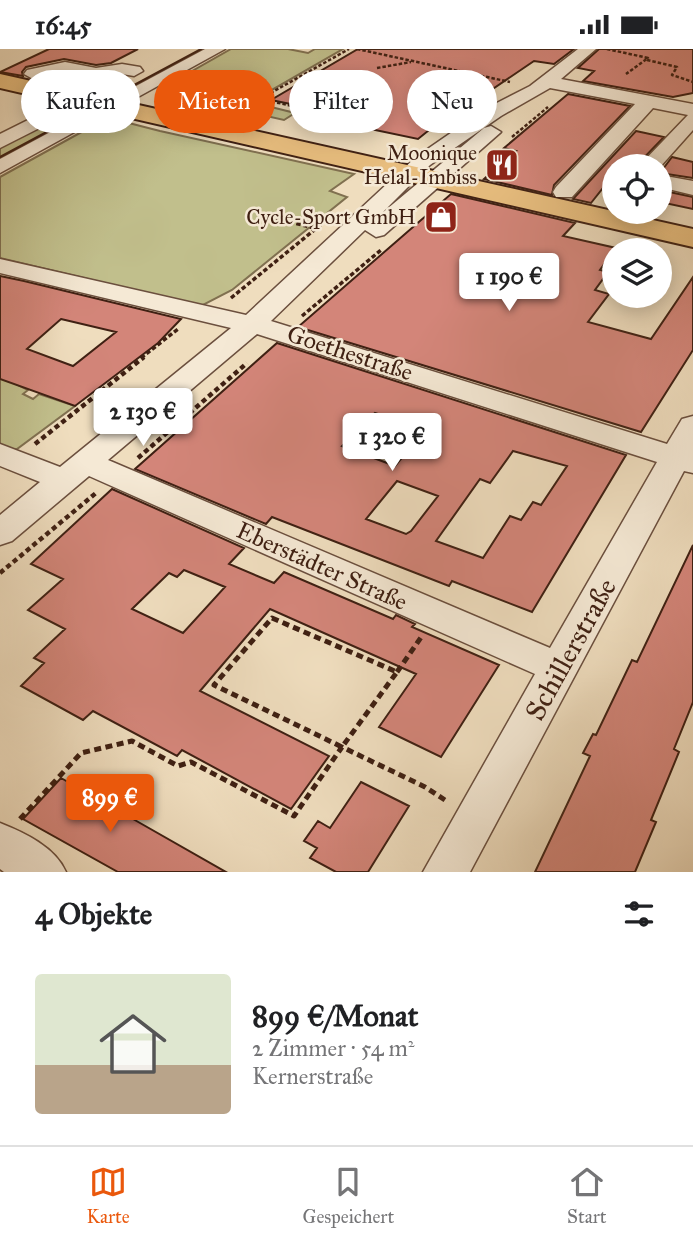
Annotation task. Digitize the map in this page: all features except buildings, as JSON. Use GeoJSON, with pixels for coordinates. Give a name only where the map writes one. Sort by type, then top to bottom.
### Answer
{"type":"FeatureCollection","features":[{"type":"Feature","properties":{"kind":"main road"},"geometry":{"type":"LineString","coordinates":[[0,68],[21,72]]}},
{"type":"Feature","properties":{"kind":"main road"},"geometry":{"type":"LineString","coordinates":[[0,81],[21,83]]}},
{"type":"Feature","properties":{"kind":"main road"},"geometry":{"type":"LineString","coordinates":[[140,97],[693,238]]}},
{"type":"Feature","properties":{"kind":"main road"},"geometry":{"type":"LineString","coordinates":[[430,171],[602,200]]}},
{"type":"Feature","properties":{"kind":"main road"},"geometry":{"type":"LineString","coordinates":[[672,216],[693,220]]}},
{"type":"Feature","properties":{"kind":"street"},"geometry":{"type":"LineString","coordinates":[[140,78],[217,49]]}},
{"type":"Feature","properties":{"kind":"street"},"geometry":{"type":"LineString","coordinates":[[430,171],[588,49]]}},
{"type":"Feature","properties":{"kind":"street"},"geometry":{"type":"LineString","coordinates":[[139,70],[152,62]]}},
{"type":"Feature","properties":{"kind":"street"},"geometry":{"type":"LineString","coordinates":[[512,86],[568,86],[693,110]]}},
{"type":"Feature","properties":{"kind":"street"},"geometry":{"type":"LineString","coordinates":[[0,533],[74,471],[270,321],[494,112],[539,88]]}},
{"type":"Feature","properties":{"kind":"street"},"geometry":{"type":"LineString","coordinates":[[564,192],[649,101]]}},
{"type":"Feature","properties":{"kind":"street"},"geometry":{"type":"LineString","coordinates":[[660,154],[693,118]]}},
{"type":"Feature","properties":{"kind":"street"},"geometry":{"type":"LineString","coordinates":[[0,142],[21,132]]}},
{"type":"Feature","properties":{"kind":"street"},"geometry":{"type":"LineString","coordinates":[[0,167],[48,133]]}},
{"type":"Feature","properties":{"kind":"street"},"geometry":{"type":"LineString","coordinates":[[672,184],[693,188]]}},
{"type":"Feature","properties":{"kind":"street","name":"Goethestraße"},"geometry":{"type":"LineString","coordinates":[[0,266],[202,312],[270,321],[684,460]]}},
{"type":"Feature","properties":{"kind":"street","name":"Schillerstraße"},"geometry":{"type":"LineString","coordinates":[[446,872],[559,668],[684,460],[693,425]]}},
{"type":"Feature","properties":{"kind":"street","name":"Eberstädter Straße"},"geometry":{"type":"LineString","coordinates":[[7,457],[74,471],[117,476],[559,668]]}},
{"type":"Feature","properties":{"kind":"street"},"geometry":{"type":"LineString","coordinates":[[9,833],[43,872]]}},
{"type":"Feature","properties":{"kind":"path"},"geometry":{"type":"LineString","coordinates":[[312,70],[349,49]]}},
{"type":"Feature","properties":{"kind":"path"},"geometry":{"type":"LineString","coordinates":[[357,49],[502,79],[512,86]]}},
{"type":"Feature","properties":{"kind":"path"},"geometry":{"type":"LineString","coordinates":[[606,49],[677,68],[672,75],[693,82]]}},
{"type":"Feature","properties":{"kind":"path"},"geometry":{"type":"LineString","coordinates":[[380,53],[385,56],[385,65]]}},
{"type":"Feature","properties":{"kind":"path"},"geometry":{"type":"LineString","coordinates":[[377,68],[437,59]]}},
{"type":"Feature","properties":{"kind":"path"},"geometry":{"type":"LineString","coordinates":[[626,74],[647,60]]}},
{"type":"Feature","properties":{"kind":"path"},"geometry":{"type":"LineString","coordinates":[[289,83],[261,99],[289,105]]}},
{"type":"Feature","properties":{"kind":"path"},"geometry":{"type":"LineString","coordinates":[[510,139],[565,92],[568,86]]}},
{"type":"Feature","properties":{"kind":"path"},"geometry":{"type":"LineString","coordinates":[[7,457],[202,312],[235,295],[331,216]]}},
{"type":"Feature","properties":{"kind":"path"},"geometry":{"type":"LineString","coordinates":[[262,219],[274,218],[315,228]]}},
{"type":"Feature","properties":{"kind":"path"},"geometry":{"type":"LineString","coordinates":[[0,573],[117,476],[270,321],[388,243]]}},
{"type":"Feature","properties":{"kind":"path"},"geometry":{"type":"LineString","coordinates":[[9,833],[81,753],[132,741],[177,766],[191,762],[294,816],[436,615]]}},
{"type":"Feature","properties":{"kind":"path"},"geometry":{"type":"LineString","coordinates":[[397,672],[272,618],[214,685],[425,787],[475,821]]}},
{"type":"Feature","properties":{"kind":"shaded area"},"geometry":{"type":"Polygon","coordinates":[[[231,49],[288,49],[308,53],[315,49],[343,49],[307,70],[289,70],[289,80],[275,88],[275,70],[194,70],[231,49]]]}},
{"type":"Feature","properties":{"kind":"shaded area"},"geometry":{"type":"Polygon","coordinates":[[[275,108],[289,112],[289,117],[284,120],[275,118],[275,108]]]}},
{"type":"Feature","properties":{"kind":"shaded area"},"geometry":{"type":"Polygon","coordinates":[[[140,126],[154,129],[154,133],[169,133],[354,174],[330,191],[347,197],[232,290],[201,306],[0,258],[0,177],[80,133],[140,133],[140,126]]]}},
{"type":"Feature","properties":{"kind":"shaded area"},"geometry":{"type":"Polygon","coordinates":[[[23,133],[54,133],[0,162],[0,145],[23,133]]]}},
{"type":"Feature","properties":{"kind":"shaded area"},"geometry":{"type":"Polygon","coordinates":[[[0,376],[28,390],[23,394],[33,399],[39,394],[75,406],[17,449],[8,451],[0,448],[0,376]]]}},
{"type":"Feature","properties":{"kind":"tram line"},"geometry":{"type":"LineString","coordinates":[[0,157],[201,49]]}},
{"type":"Feature","properties":{"kind":"place","name":"Moonique Helal-Imbiss"},"geometry":{"type":"Point","coordinates":[502,165]}},
{"type":"Feature","properties":{"kind":"place","name":"Cycle-Sport GmbH"},"geometry":{"type":"Point","coordinates":[441,217]}}]}
